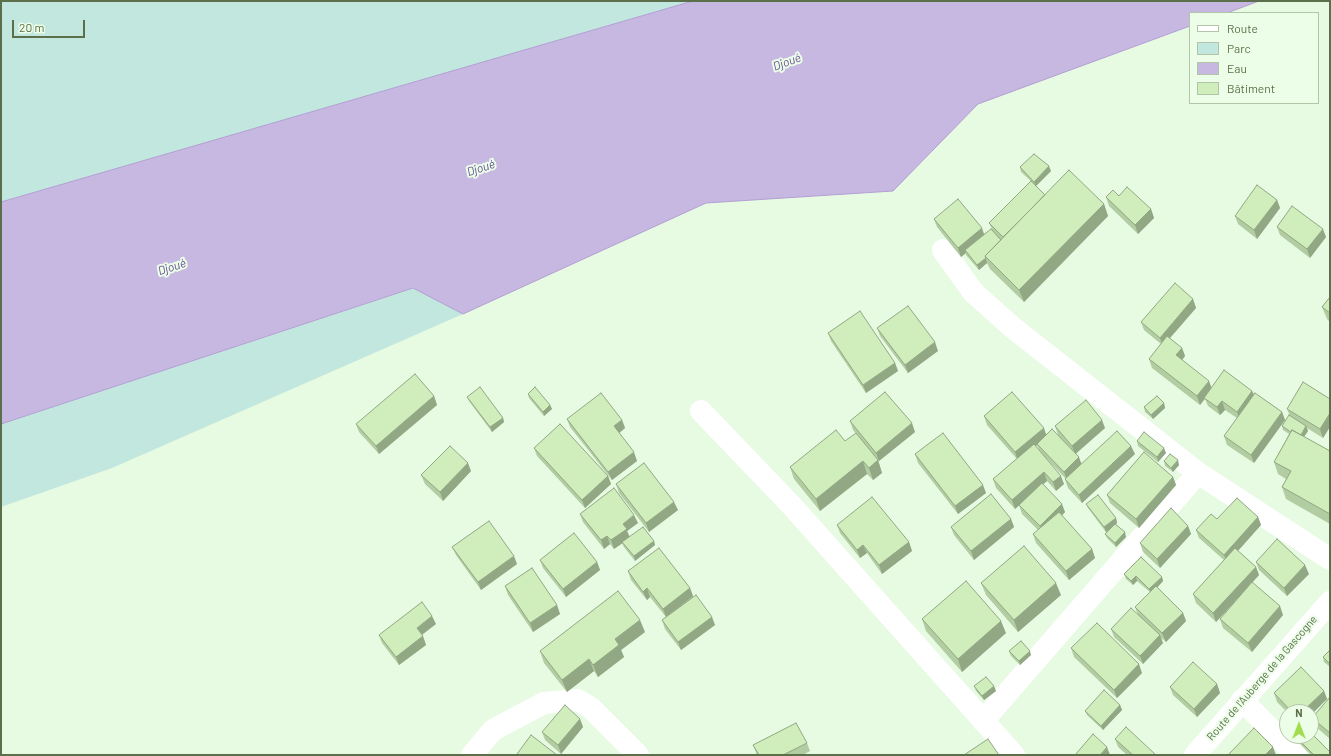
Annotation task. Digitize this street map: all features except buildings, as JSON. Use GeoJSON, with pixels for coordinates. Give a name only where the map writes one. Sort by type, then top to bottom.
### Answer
{"type":"FeatureCollection","features":[{"type":"Feature","properties":{"kind":"street"},"geometry":{"type":"LineString","coordinates":[[943,250],[973,292],[1012,327],[1198,473],[1330,559]]}},
{"type":"Feature","properties":{"kind":"street"},"geometry":{"type":"LineString","coordinates":[[701,411],[792,506],[1014,755]]}},
{"type":"Feature","properties":{"kind":"street"},"geometry":{"type":"LineString","coordinates":[[983,721],[1198,473]]}},
{"type":"Feature","properties":{"kind":"street","name":"Route de l'Auberge de la Gascogne"},"geometry":{"type":"LineString","coordinates":[[1195,755],[1330,602]]}},
{"type":"Feature","properties":{"kind":"street"},"geometry":{"type":"LineString","coordinates":[[472,755],[493,730],[538,706],[544,703],[578,700],[591,708],[638,755]]}},
{"type":"Feature","properties":{"kind":"street"},"geometry":{"type":"LineString","coordinates":[[1242,700],[1296,755]]}},
{"type":"Feature","properties":{"kind":"green space"},"geometry":{"type":"Polygon","coordinates":[[[1,1],[693,1],[1,202],[1,1]]]}},
{"type":"Feature","properties":{"kind":"green space"},"geometry":{"type":"Polygon","coordinates":[[[414,288],[463,314],[112,468],[1,507],[1,424],[414,288]]]}},
{"type":"Feature","properties":{"kind":"water","name":"Djoué"},"geometry":{"type":"Polygon","coordinates":[[[693,1],[1259,1],[1230,12],[1189,12],[1189,26],[978,104],[893,191],[706,203],[463,314],[413,288],[1,424],[1,202],[693,1]]]}}]}
